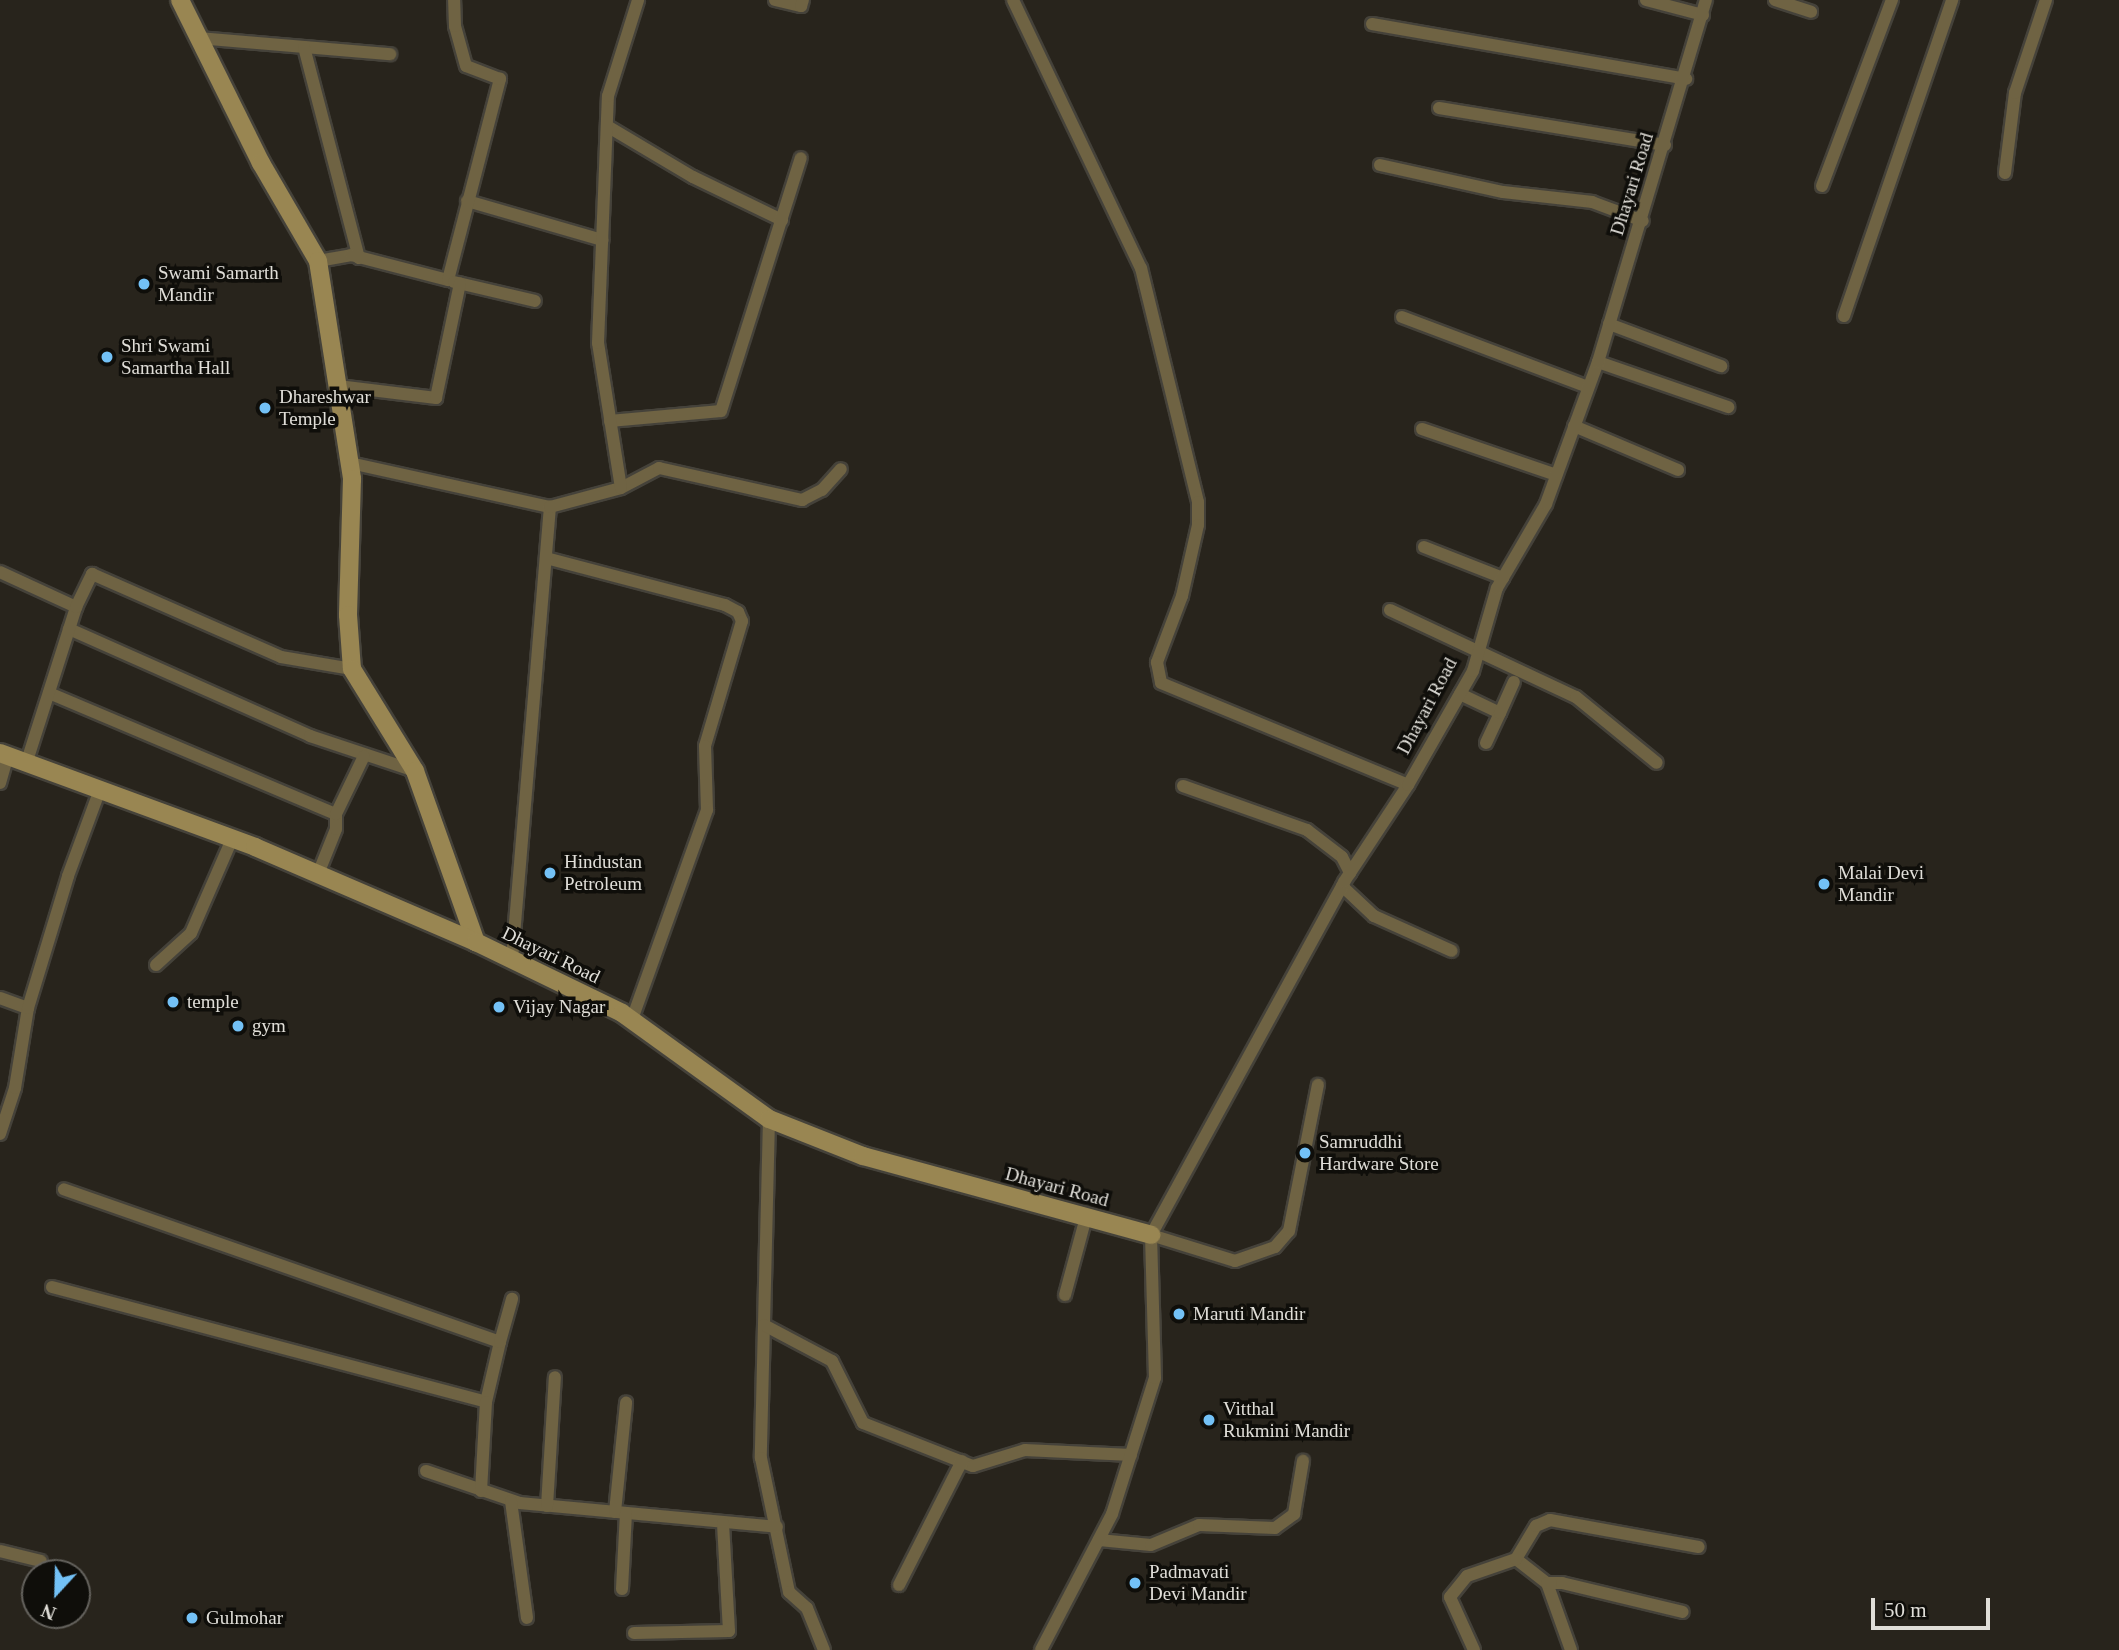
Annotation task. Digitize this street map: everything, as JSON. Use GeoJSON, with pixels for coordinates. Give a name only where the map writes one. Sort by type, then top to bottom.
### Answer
{"type":"FeatureCollection","features":[{"type":"Feature","properties":{"kind":"street"},"geometry":{"type":"LineString","coordinates":[[180,0],[261,163],[318,261],[350,463],[352,669],[415,771],[476,942]]}},
{"type":"Feature","properties":{"kind":"street"},"geometry":{"type":"LineString","coordinates":[[338,386],[436,398],[467,201],[500,79],[466,66],[455,26],[454,0]]}},
{"type":"Feature","properties":{"kind":"street"},"geometry":{"type":"LineString","coordinates":[[621,488],[598,343],[608,96],[638,0]]}},
{"type":"Feature","properties":{"kind":"street"},"geometry":{"type":"LineString","coordinates":[[775,0],[801,6],[803,0]]}},
{"type":"Feature","properties":{"kind":"street"},"geometry":{"type":"LineString","coordinates":[[1013,0],[1141,268],[1198,502],[1198,525],[1182,596],[1157,662],[1161,682],[1408,785]]}},
{"type":"Feature","properties":{"kind":"street"},"geometry":{"type":"LineString","coordinates":[[1646,0],[1703,15]]}},
{"type":"Feature","properties":{"kind":"street","name":"Dhayari Road"},"geometry":{"type":"LineString","coordinates":[[4,754],[99,792],[232,839],[512,959],[632,1020],[769,1119],[863,1156],[1151,1235],[1342,886],[1408,785],[1460,694],[1478,652],[1503,578],[1546,504],[1598,362],[1643,221],[1686,79],[1706,0]]}},
{"type":"Feature","properties":{"kind":"street"},"geometry":{"type":"LineString","coordinates":[[1775,0],[1811,12]]}},
{"type":"Feature","properties":{"kind":"street"},"geometry":{"type":"LineString","coordinates":[[1822,186],[1892,0]]}},
{"type":"Feature","properties":{"kind":"street"},"geometry":{"type":"LineString","coordinates":[[1844,316],[1952,0]]}},
{"type":"Feature","properties":{"kind":"street"},"geometry":{"type":"LineString","coordinates":[[2005,173],[2015,93],[2046,0]]}},
{"type":"Feature","properties":{"kind":"street"},"geometry":{"type":"LineString","coordinates":[[1372,24],[1686,79]]}},
{"type":"Feature","properties":{"kind":"street"},"geometry":{"type":"LineString","coordinates":[[198,38],[390,54]]}},
{"type":"Feature","properties":{"kind":"street"},"geometry":{"type":"LineString","coordinates":[[304,47],[359,257]]}},
{"type":"Feature","properties":{"kind":"street"},"geometry":{"type":"LineString","coordinates":[[1439,108],[1665,145]]}},
{"type":"Feature","properties":{"kind":"street"},"geometry":{"type":"LineString","coordinates":[[607,125],[693,177],[782,220]]}},
{"type":"Feature","properties":{"kind":"street"},"geometry":{"type":"LineString","coordinates":[[610,421],[721,411],[801,158]]}},
{"type":"Feature","properties":{"kind":"street"},"geometry":{"type":"LineString","coordinates":[[1380,165],[1503,192],[1592,202],[1643,221]]}},
{"type":"Feature","properties":{"kind":"street"},"geometry":{"type":"LineString","coordinates":[[467,201],[602,240]]}},
{"type":"Feature","properties":{"kind":"street"},"geometry":{"type":"LineString","coordinates":[[318,261],[359,257],[535,301]]}},
{"type":"Feature","properties":{"kind":"street"},"geometry":{"type":"LineString","coordinates":[[1402,317],[1588,387]]}},
{"type":"Feature","properties":{"kind":"street"},"geometry":{"type":"LineString","coordinates":[[1609,324],[1721,366]]}},
{"type":"Feature","properties":{"kind":"street"},"geometry":{"type":"LineString","coordinates":[[1598,362],[1728,407]]}},
{"type":"Feature","properties":{"kind":"street"},"geometry":{"type":"LineString","coordinates":[[1574,426],[1678,470]]}},
{"type":"Feature","properties":{"kind":"street"},"geometry":{"type":"LineString","coordinates":[[1422,429],[1556,475]]}},
{"type":"Feature","properties":{"kind":"street"},"geometry":{"type":"LineString","coordinates":[[350,463],[550,507],[621,488],[659,468],[802,500],[822,490],[841,469]]}},
{"type":"Feature","properties":{"kind":"street"},"geometry":{"type":"LineString","coordinates":[[512,959],[550,507]]}},
{"type":"Feature","properties":{"kind":"street"},"geometry":{"type":"LineString","coordinates":[[1424,547],[1503,578]]}},
{"type":"Feature","properties":{"kind":"street"},"geometry":{"type":"LineString","coordinates":[[546,558],[725,605],[738,612],[742,621],[705,746],[707,810],[632,1020]]}},
{"type":"Feature","properties":{"kind":"street"},"geometry":{"type":"LineString","coordinates":[[0,572],[76,607]]}},
{"type":"Feature","properties":{"kind":"street"},"geometry":{"type":"LineString","coordinates":[[27,761],[76,607],[92,574],[281,657],[352,669]]}},
{"type":"Feature","properties":{"kind":"street"},"geometry":{"type":"LineString","coordinates":[[1390,610],[1576,697],[1657,763]]}},
{"type":"Feature","properties":{"kind":"street"},"geometry":{"type":"LineString","coordinates":[[69,629],[364,756],[415,771]]}},
{"type":"Feature","properties":{"kind":"street"},"geometry":{"type":"LineString","coordinates":[[1486,743],[1514,682]]}},
{"type":"Feature","properties":{"kind":"street"},"geometry":{"type":"LineString","coordinates":[[49,693],[336,814]]}},
{"type":"Feature","properties":{"kind":"street"},"geometry":{"type":"LineString","coordinates":[[1460,694],[1500,713]]}},
{"type":"Feature","properties":{"kind":"street"},"geometry":{"type":"LineString","coordinates":[[0,783],[4,754]]}},
{"type":"Feature","properties":{"kind":"street"},"geometry":{"type":"LineString","coordinates":[[318,874],[336,829],[336,814],[364,756]]}},
{"type":"Feature","properties":{"kind":"street"},"geometry":{"type":"LineString","coordinates":[[1182,786],[1307,830],[1342,857],[1350,873]]}},
{"type":"Feature","properties":{"kind":"street"},"geometry":{"type":"LineString","coordinates":[[0,1134],[15,1088],[28,1008],[68,876],[99,792]]}},
{"type":"Feature","properties":{"kind":"street"},"geometry":{"type":"LineString","coordinates":[[156,965],[191,933],[232,839]]}},
{"type":"Feature","properties":{"kind":"street"},"geometry":{"type":"LineString","coordinates":[[1342,886],[1374,916],[1452,951]]}},
{"type":"Feature","properties":{"kind":"street"},"geometry":{"type":"LineString","coordinates":[[0,998],[28,1008]]}},
{"type":"Feature","properties":{"kind":"street"},"geometry":{"type":"LineString","coordinates":[[1041,1650],[1112,1514],[1155,1378],[1151,1235],[1235,1261],[1275,1247],[1289,1231],[1318,1085]]}},
{"type":"Feature","properties":{"kind":"street"},"geometry":{"type":"LineString","coordinates":[[769,1119],[761,1458],[789,1592],[807,1608],[824,1650]]}},
{"type":"Feature","properties":{"kind":"street"},"geometry":{"type":"LineString","coordinates":[[64,1189],[500,1342]]}},
{"type":"Feature","properties":{"kind":"street"},"geometry":{"type":"LineString","coordinates":[[1065,1295],[1086,1217]]}},
{"type":"Feature","properties":{"kind":"street"},"geometry":{"type":"LineString","coordinates":[[52,1287],[486,1402]]}},
{"type":"Feature","properties":{"kind":"street"},"geometry":{"type":"LineString","coordinates":[[481,1492],[486,1402],[512,1299]]}},
{"type":"Feature","properties":{"kind":"street"},"geometry":{"type":"LineString","coordinates":[[764,1325],[832,1362],[863,1423],[962,1461],[987,1465],[1025,1450],[1131,1455]]}},
{"type":"Feature","properties":{"kind":"street"},"geometry":{"type":"LineString","coordinates":[[547,1506],[555,1377]]}},
{"type":"Feature","properties":{"kind":"street"},"geometry":{"type":"LineString","coordinates":[[622,1589],[620,1513],[626,1403]]}},
{"type":"Feature","properties":{"kind":"street"},"geometry":{"type":"LineString","coordinates":[[900,1585],[962,1461]]}},
{"type":"Feature","properties":{"kind":"street"},"geometry":{"type":"LineString","coordinates":[[1099,1540],[1151,1545],[1199,1525],[1275,1528],[1294,1514],[1303,1461]]}},
{"type":"Feature","properties":{"kind":"street"},"geometry":{"type":"LineString","coordinates":[[426,1471],[511,1501],[777,1527]]}},
{"type":"Feature","properties":{"kind":"street"},"geometry":{"type":"LineString","coordinates":[[511,1501],[527,1618]]}},
{"type":"Feature","properties":{"kind":"street"},"geometry":{"type":"LineString","coordinates":[[1474,1650],[1450,1597],[1467,1576],[1516,1559],[1536,1526],[1550,1520],[1699,1547]]}},
{"type":"Feature","properties":{"kind":"street"},"geometry":{"type":"LineString","coordinates":[[634,1633],[729,1630],[723,1523]]}},
{"type":"Feature","properties":{"kind":"street"},"geometry":{"type":"LineString","coordinates":[[0,1551],[33,1559]]}},
{"type":"Feature","properties":{"kind":"street"},"geometry":{"type":"LineString","coordinates":[[1516,1559],[1547,1583],[1571,1650]]}},
{"type":"Feature","properties":{"kind":"street"},"geometry":{"type":"LineString","coordinates":[[1547,1583],[1562,1583],[1683,1612]]}},
{"type":"Feature","properties":{"kind":"place","name":"Swami Samarth Mandir"},"geometry":{"type":"Point","coordinates":[144,284]}},
{"type":"Feature","properties":{"kind":"place","name":"Shri Swami Samartha Hall"},"geometry":{"type":"Point","coordinates":[107,357]}},
{"type":"Feature","properties":{"kind":"place","name":"Dhareshwar Temple"},"geometry":{"type":"Point","coordinates":[265,408]}},
{"type":"Feature","properties":{"kind":"place","name":"Hindustan Petroleum"},"geometry":{"type":"Point","coordinates":[550,873]}},
{"type":"Feature","properties":{"kind":"place","name":"Malai Devi Mandir"},"geometry":{"type":"Point","coordinates":[1824,884]}},
{"type":"Feature","properties":{"kind":"place","name":"temple"},"geometry":{"type":"Point","coordinates":[173,1002]}},
{"type":"Feature","properties":{"kind":"place","name":"Vijay Nagar"},"geometry":{"type":"Point","coordinates":[499,1007]}},
{"type":"Feature","properties":{"kind":"place","name":"gym"},"geometry":{"type":"Point","coordinates":[238,1026]}},
{"type":"Feature","properties":{"kind":"place","name":"Samruddhi Hardware Store"},"geometry":{"type":"Point","coordinates":[1305,1153]}},
{"type":"Feature","properties":{"kind":"place","name":"Maruti Mandir"},"geometry":{"type":"Point","coordinates":[1179,1314]}},
{"type":"Feature","properties":{"kind":"place","name":"Vitthal Rukmini Mandir"},"geometry":{"type":"Point","coordinates":[1209,1420]}},
{"type":"Feature","properties":{"kind":"place","name":"Padmavati Devi Mandir"},"geometry":{"type":"Point","coordinates":[1135,1583]}},
{"type":"Feature","properties":{"kind":"place","name":"Gulmohar"},"geometry":{"type":"Point","coordinates":[192,1618]}}]}
